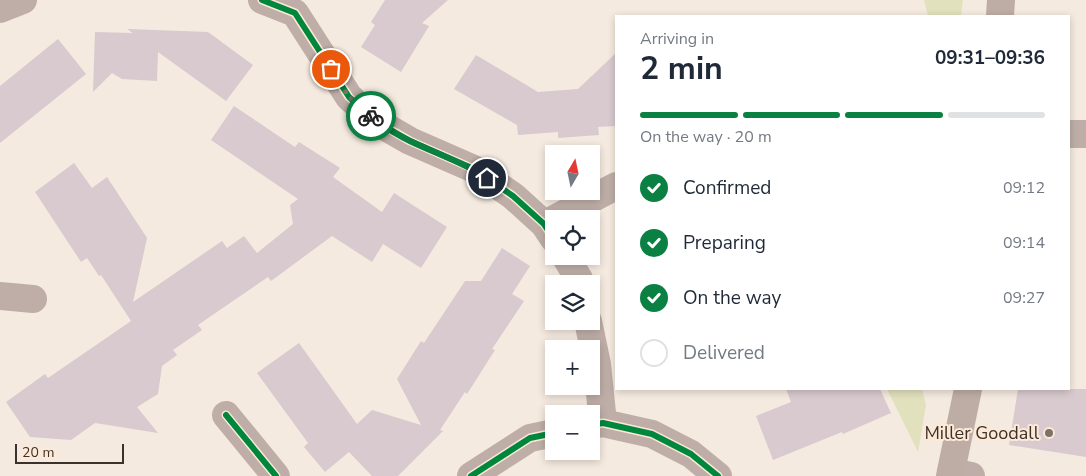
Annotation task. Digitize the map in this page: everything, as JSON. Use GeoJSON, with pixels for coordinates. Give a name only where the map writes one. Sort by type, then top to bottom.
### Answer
{"type":"FeatureCollection","features":[{"type":"Feature","properties":{"kind":"main road"},"geometry":{"type":"LineString","coordinates":[[1000,0],[1000,15]]}},
{"type":"Feature","properties":{"kind":"main road"},"geometry":{"type":"LineString","coordinates":[[958,475],[968,390]]}},
{"type":"Feature","properties":{"kind":"street"},"geometry":{"type":"LineString","coordinates":[[0,9],[23,0]]}},
{"type":"Feature","properties":{"kind":"street"},"geometry":{"type":"LineString","coordinates":[[262,0],[301,6],[349,97],[377,122],[410,141],[474,169],[514,196],[545,220]]}},
{"type":"Feature","properties":{"kind":"street"},"geometry":{"type":"LineString","coordinates":[[1070,134],[1086,134]]}},
{"type":"Feature","properties":{"kind":"street"},"geometry":{"type":"LineString","coordinates":[[576,210],[615,187]]}},
{"type":"Feature","properties":{"kind":"street"},"geometry":{"type":"LineString","coordinates":[[0,296],[33,299]]}},
{"type":"Feature","properties":{"kind":"street"},"geometry":{"type":"LineString","coordinates":[[590,330],[598,364],[597,405]]}},
{"type":"Feature","properties":{"kind":"street"},"geometry":{"type":"LineString","coordinates":[[226,415],[264,472]]}},
{"type":"Feature","properties":{"kind":"street"},"geometry":{"type":"LineString","coordinates":[[600,425],[652,434],[691,454],[718,476]]}},
{"type":"Feature","properties":{"kind":"street"},"geometry":{"type":"LineString","coordinates":[[471,476],[530,438],[545,435]]}},
{"type":"Feature","properties":{"kind":"green space"},"geometry":{"type":"Polygon","coordinates":[[[924,0],[963,0],[961,15],[928,15],[924,0]]]}},
{"type":"Feature","properties":{"kind":"green space"},"geometry":{"type":"Polygon","coordinates":[[[887,390],[922,390],[926,405],[918,452],[887,390]]]}},
{"type":"Feature","properties":{"kind":"building"},"geometry":{"type":"Polygon","coordinates":[[[385,0],[448,0],[422,23],[429,26],[401,72],[361,47],[375,25],[371,22],[385,0]]]}},
{"type":"Feature","properties":{"kind":"building"},"geometry":{"type":"Polygon","coordinates":[[[127,29],[208,32],[253,65],[226,101],[158,52],[157,81],[122,79],[112,73],[93,92],[95,32],[133,33],[127,29]]]}},
{"type":"Feature","properties":{"kind":"building"},"geometry":{"type":"Polygon","coordinates":[[[58,39],[86,74],[0,143],[0,86],[58,39]]]}},
{"type":"Feature","properties":{"kind":"building"},"geometry":{"type":"Polygon","coordinates":[[[615,54],[615,126],[598,127],[599,135],[558,138],[558,132],[518,135],[517,125],[454,89],[476,55],[538,92],[578,89],[615,54]]]}},
{"type":"Feature","properties":{"kind":"building"},"geometry":{"type":"Polygon","coordinates":[[[234,106],[295,147],[299,142],[340,168],[333,177],[382,212],[394,193],[447,227],[421,268],[383,244],[372,262],[332,236],[271,281],[268,277],[198,325],[202,330],[173,350],[177,355],[162,366],[158,394],[137,407],[158,433],[95,423],[71,440],[30,437],[6,402],[45,374],[48,378],[131,321],[101,275],[99,276],[87,258],[81,262],[35,192],[74,163],[92,188],[107,177],[147,238],[133,302],[222,241],[227,248],[244,236],[257,253],[293,224],[290,205],[298,199],[211,140],[234,106]]]}},
{"type":"Feature","properties":{"kind":"building"},"geometry":{"type":"Polygon","coordinates":[[[502,248],[530,266],[512,294],[524,301],[492,349],[495,350],[467,394],[465,392],[440,430],[443,431],[398,476],[372,476],[349,452],[325,472],[304,447],[308,443],[257,373],[299,343],[357,424],[372,410],[421,425],[397,379],[421,341],[424,343],[465,281],[481,281],[502,248]]]}},
{"type":"Feature","properties":{"kind":"building"},"geometry":{"type":"Polygon","coordinates":[[[1086,389],[1086,457],[1009,445],[1018,390],[1086,389]]]}},
{"type":"Feature","properties":{"kind":"building"},"geometry":{"type":"Polygon","coordinates":[[[786,390],[880,390],[891,413],[843,434],[842,432],[773,460],[756,416],[791,402],[786,390]]]}},
{"type":"Feature","properties":{"kind":"cycle path"},"geometry":{"type":"LineString","coordinates":[[262,0],[295,13],[349,97],[377,122],[410,141],[474,169],[513,196],[545,226]]}},
{"type":"Feature","properties":{"kind":"cycle path"},"geometry":{"type":"LineString","coordinates":[[226,415],[276,476]]}},
{"type":"Feature","properties":{"kind":"cycle path"},"geometry":{"type":"LineString","coordinates":[[600,424],[652,434],[691,454],[718,476]]}},
{"type":"Feature","properties":{"kind":"cycle path"},"geometry":{"type":"LineString","coordinates":[[471,476],[530,438],[545,435]]}},
{"type":"Feature","properties":{"kind":"way so far"},"geometry":{"type":"LineString","coordinates":[[331,69],[349,97],[371,116]]}},
{"type":"Feature","properties":{"kind":"place","name":"Miller Goodall"},"geometry":{"type":"Point","coordinates":[1049,433]}},
{"type":"Feature","properties":{"kind":"route"},"geometry":{"type":"LineString","coordinates":[[371,116],[377,122],[410,141],[474,169],[487,178]]}}]}
